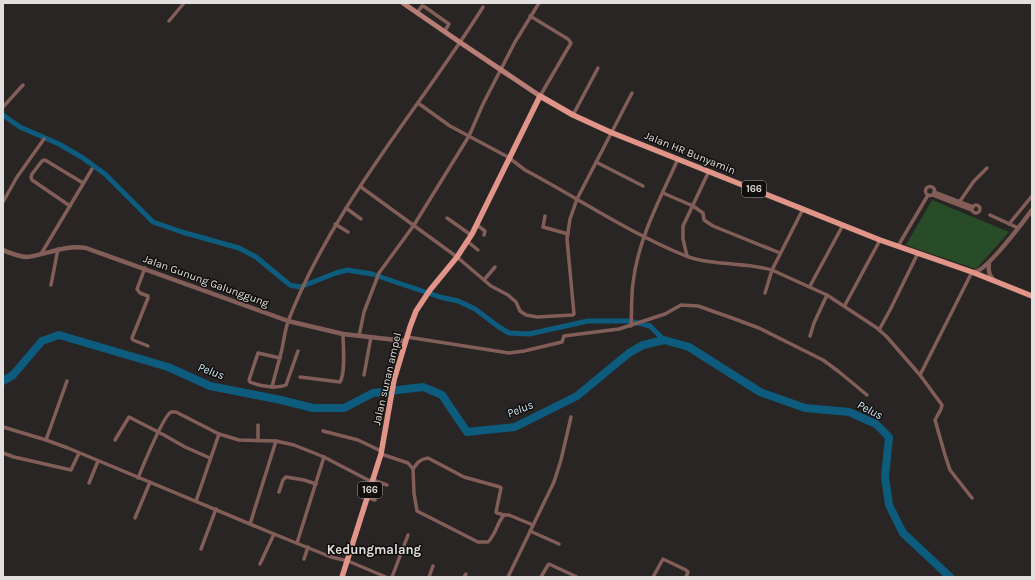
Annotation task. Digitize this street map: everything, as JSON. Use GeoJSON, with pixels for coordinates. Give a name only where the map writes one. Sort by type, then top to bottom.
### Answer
{"type":"FeatureCollection","features":[{"type":"Feature","properties":{"kind":"main road","name":"Jalan HR Bunyamin"},"geometry":{"type":"LineString","coordinates":[[403,3],[540,96],[573,115],[610,132],[880,240],[972,272]]}},
{"type":"Feature","properties":{"kind":"main road","name":"Jalan sunan ampel"},"geometry":{"type":"LineString","coordinates":[[342,577],[381,452],[394,380],[416,311],[430,290],[457,257],[471,235],[540,96]]}},
{"type":"Feature","properties":{"kind":"main road","name":"166"},"geometry":{"type":"LineString","coordinates":[[972,272],[1032,296]]}},
{"type":"Feature","properties":{"kind":"street"},"geometry":{"type":"LineString","coordinates":[[169,21],[184,3]]}},
{"type":"Feature","properties":{"kind":"street"},"geometry":{"type":"LineString","coordinates":[[360,336],[364,312],[378,273],[414,225],[469,136],[501,70],[530,16],[539,3]]}},
{"type":"Feature","properties":{"kind":"street"},"geometry":{"type":"LineString","coordinates":[[417,12],[422,6],[427,7],[449,24],[444,32]]}},
{"type":"Feature","properties":{"kind":"street"},"geometry":{"type":"LineString","coordinates":[[272,387],[288,321],[335,224],[460,43],[483,7]]}},
{"type":"Feature","properties":{"kind":"street"},"geometry":{"type":"LineString","coordinates":[[530,16],[568,39],[571,44],[540,96]]}},
{"type":"Feature","properties":{"kind":"street"},"geometry":{"type":"LineString","coordinates":[[573,115],[598,68]]}},
{"type":"Feature","properties":{"kind":"street"},"geometry":{"type":"LineString","coordinates":[[3,107],[23,85]]}},
{"type":"Feature","properties":{"kind":"street"},"geometry":{"type":"LineString","coordinates":[[361,186],[457,257],[490,286],[508,294],[516,302],[521,312],[526,315],[537,317],[573,315],[568,234],[570,219],[577,199],[610,132],[632,93]]}},
{"type":"Feature","properties":{"kind":"street"},"geometry":{"type":"LineString","coordinates":[[418,103],[450,126],[509,158],[525,170],[644,236],[687,256],[713,262],[772,270],[827,295],[879,330],[920,375],[942,404],[935,420],[944,455],[950,470],[972,498]]}},
{"type":"Feature","properties":{"kind":"street"},"geometry":{"type":"LineString","coordinates":[[3,202],[17,177],[44,138]]}},
{"type":"Feature","properties":{"kind":"street"},"geometry":{"type":"LineString","coordinates":[[632,326],[633,283],[639,253],[644,236],[678,159]]}},
{"type":"Feature","properties":{"kind":"street"},"geometry":{"type":"LineString","coordinates":[[70,206],[32,180],[32,174],[42,161],[46,160],[83,183]]}},
{"type":"Feature","properties":{"kind":"street"},"geometry":{"type":"LineString","coordinates":[[596,162],[643,186]]}},
{"type":"Feature","properties":{"kind":"street"},"geometry":{"type":"LineString","coordinates":[[960,201],[974,181],[987,168]]}},
{"type":"Feature","properties":{"kind":"street"},"geometry":{"type":"LineString","coordinates":[[41,254],[92,169]]}},
{"type":"Feature","properties":{"kind":"street"},"geometry":{"type":"LineString","coordinates":[[687,256],[683,239],[683,226],[709,171]]}},
{"type":"Feature","properties":{"kind":"street"},"geometry":{"type":"LineString","coordinates":[[898,246],[928,195],[934,193],[960,201],[972,208],[934,193],[932,188],[928,188],[925,192],[928,195]]}},
{"type":"Feature","properties":{"kind":"street"},"geometry":{"type":"LineString","coordinates":[[663,193],[704,212],[704,220],[713,226],[780,253]]}},
{"type":"Feature","properties":{"kind":"street"},"geometry":{"type":"LineString","coordinates":[[1008,224],[1032,196]]}},
{"type":"Feature","properties":{"kind":"street"},"geometry":{"type":"LineString","coordinates":[[346,208],[362,219]]}},
{"type":"Feature","properties":{"kind":"street"},"geometry":{"type":"LineString","coordinates":[[765,293],[772,270],[803,209]]}},
{"type":"Feature","properties":{"kind":"street"},"geometry":{"type":"LineString","coordinates":[[920,375],[972,272],[980,271],[989,263],[1032,210]]}},
{"type":"Feature","properties":{"kind":"street"},"geometry":{"type":"LineString","coordinates":[[990,214],[1018,228]]}},
{"type":"Feature","properties":{"kind":"street"},"geometry":{"type":"LineString","coordinates":[[545,216],[543,227],[568,234]]}},
{"type":"Feature","properties":{"kind":"street"},"geometry":{"type":"LineString","coordinates":[[447,218],[471,235]]}},
{"type":"Feature","properties":{"kind":"street"},"geometry":{"type":"LineString","coordinates":[[335,224],[348,232]]}},
{"type":"Feature","properties":{"kind":"street"},"geometry":{"type":"LineString","coordinates":[[477,224],[484,231],[484,235]]}},
{"type":"Feature","properties":{"kind":"street"},"geometry":{"type":"LineString","coordinates":[[810,286],[843,225]]}},
{"type":"Feature","properties":{"kind":"street"},"geometry":{"type":"LineString","coordinates":[[844,306],[880,240]]}},
{"type":"Feature","properties":{"kind":"street"},"geometry":{"type":"LineString","coordinates":[[467,241],[478,250]]}},
{"type":"Feature","properties":{"kind":"street","name":"Jalan Gunung Galunggung"},"geometry":{"type":"LineString","coordinates":[[3,250],[25,257],[58,249],[78,247],[86,248],[288,321],[343,334],[406,339]]}},
{"type":"Feature","properties":{"kind":"street"},"geometry":{"type":"LineString","coordinates":[[51,285],[58,249]]}},
{"type":"Feature","properties":{"kind":"street"},"geometry":{"type":"LineString","coordinates":[[879,330],[918,253]]}},
{"type":"Feature","properties":{"kind":"street"},"geometry":{"type":"LineString","coordinates":[[989,263],[991,277],[996,282]]}},
{"type":"Feature","properties":{"kind":"street"},"geometry":{"type":"LineString","coordinates":[[484,280],[496,267]]}},
{"type":"Feature","properties":{"kind":"street"},"geometry":{"type":"LineString","coordinates":[[144,268],[137,289],[140,293],[148,296],[148,298],[132,338],[133,340],[148,346]]}},
{"type":"Feature","properties":{"kind":"street"},"geometry":{"type":"LineString","coordinates":[[810,336],[814,323],[827,295]]}},
{"type":"Feature","properties":{"kind":"street"},"geometry":{"type":"LineString","coordinates":[[406,339],[511,353],[562,342],[564,336],[632,326],[665,314],[681,305],[698,306],[759,328],[823,360],[868,395]]}},
{"type":"Feature","properties":{"kind":"street"},"geometry":{"type":"LineString","coordinates":[[300,377],[340,382],[342,379],[343,334]]}},
{"type":"Feature","properties":{"kind":"street"},"geometry":{"type":"LineString","coordinates":[[364,375],[371,337]]}},
{"type":"Feature","properties":{"kind":"street"},"geometry":{"type":"LineString","coordinates":[[280,358],[258,353],[249,380],[252,383],[272,387],[286,385],[298,351]]}},
{"type":"Feature","properties":{"kind":"street"},"geometry":{"type":"LineString","coordinates":[[46,440],[67,381]]}},
{"type":"Feature","properties":{"kind":"street"},"geometry":{"type":"LineString","coordinates":[[138,478],[158,432],[168,414],[176,412],[219,434],[239,440],[286,442],[324,457],[372,481],[387,485]]}},
{"type":"Feature","properties":{"kind":"street"},"geometry":{"type":"LineString","coordinates":[[115,440],[129,417],[185,447],[210,458]]}},
{"type":"Feature","properties":{"kind":"street"},"geometry":{"type":"LineString","coordinates":[[508,577],[548,496],[558,472],[571,417]]}},
{"type":"Feature","properties":{"kind":"street"},"geometry":{"type":"LineString","coordinates":[[258,425],[258,440]]}},
{"type":"Feature","properties":{"kind":"street"},"geometry":{"type":"LineString","coordinates":[[3,427],[46,440],[274,534],[348,561],[386,577]]}},
{"type":"Feature","properties":{"kind":"street"},"geometry":{"type":"LineString","coordinates":[[323,431],[358,440],[381,452],[408,463],[413,469]]}},
{"type":"Feature","properties":{"kind":"street"},"geometry":{"type":"LineString","coordinates":[[196,501],[219,434]]}},
{"type":"Feature","properties":{"kind":"street"},"geometry":{"type":"LineString","coordinates":[[250,524],[276,441]]}},
{"type":"Feature","properties":{"kind":"street"},"geometry":{"type":"LineString","coordinates":[[3,453],[14,458],[71,470],[79,453]]}},
{"type":"Feature","properties":{"kind":"street"},"geometry":{"type":"LineString","coordinates":[[297,543],[324,457]]}},
{"type":"Feature","properties":{"kind":"street"},"geometry":{"type":"LineString","coordinates":[[504,514],[497,529],[488,542],[478,542],[417,511],[414,493],[413,469],[416,463],[420,460],[428,458],[464,477],[500,487],[496,512],[497,514],[504,514],[509,515],[533,525]]}},
{"type":"Feature","properties":{"kind":"street"},"geometry":{"type":"LineString","coordinates":[[89,483],[98,461]]}},
{"type":"Feature","properties":{"kind":"street"},"geometry":{"type":"LineString","coordinates":[[279,492],[283,480],[286,477],[316,484]]}},
{"type":"Feature","properties":{"kind":"street"},"geometry":{"type":"LineString","coordinates":[[135,518],[150,482]]}},
{"type":"Feature","properties":{"kind":"street"},"geometry":{"type":"LineString","coordinates":[[367,498],[375,500]]}},
{"type":"Feature","properties":{"kind":"street"},"geometry":{"type":"LineString","coordinates":[[201,549],[216,509]]}},
{"type":"Feature","properties":{"kind":"street"},"geometry":{"type":"LineString","coordinates":[[530,531],[559,544]]}},
{"type":"Feature","properties":{"kind":"street"},"geometry":{"type":"LineString","coordinates":[[260,564],[274,534]]}},
{"type":"Feature","properties":{"kind":"street"},"geometry":{"type":"LineString","coordinates":[[392,577],[408,535]]}},
{"type":"Feature","properties":{"kind":"street"},"geometry":{"type":"LineString","coordinates":[[304,559],[308,547]]}},
{"type":"Feature","properties":{"kind":"street"},"geometry":{"type":"LineString","coordinates":[[653,577],[663,559],[686,570],[688,572],[686,577]]}},
{"type":"Feature","properties":{"kind":"street"},"geometry":{"type":"LineString","coordinates":[[542,577],[549,564],[569,575],[577,577]]}},
{"type":"Feature","properties":{"kind":"street"},"geometry":{"type":"LineString","coordinates":[[429,577],[433,566]]}},
{"type":"Feature","properties":{"kind":"green space"},"geometry":{"type":"Polygon","coordinates":[[[932,200],[1009,232],[976,269],[906,245],[932,200]]]}},
{"type":"Feature","properties":{"kind":"waterway"},"geometry":{"type":"LineString","coordinates":[[3,115],[20,127],[59,144],[83,158],[105,174],[153,222],[239,248],[256,257],[290,285],[300,287],[347,270],[372,274],[440,297],[458,301],[475,309],[509,333],[529,334],[588,321],[630,321],[650,326],[664,340]]}},
{"type":"Feature","properties":{"kind":"waterway","name":"Pelus"},"geometry":{"type":"LineString","coordinates":[[3,381],[13,375],[42,341],[59,335],[168,367],[210,386],[313,408],[344,408],[373,393],[423,387],[442,395],[467,432],[515,427],[577,396],[629,353],[643,345],[664,340],[689,347],[760,392],[805,408],[849,412],[876,424],[889,437],[885,477],[889,505],[903,533],[950,577]]}},
{"type":"Feature","properties":{"kind":"district","name":"Kedungmalang"},"geometry":{"type":"Point","coordinates":[374,549]}}]}
